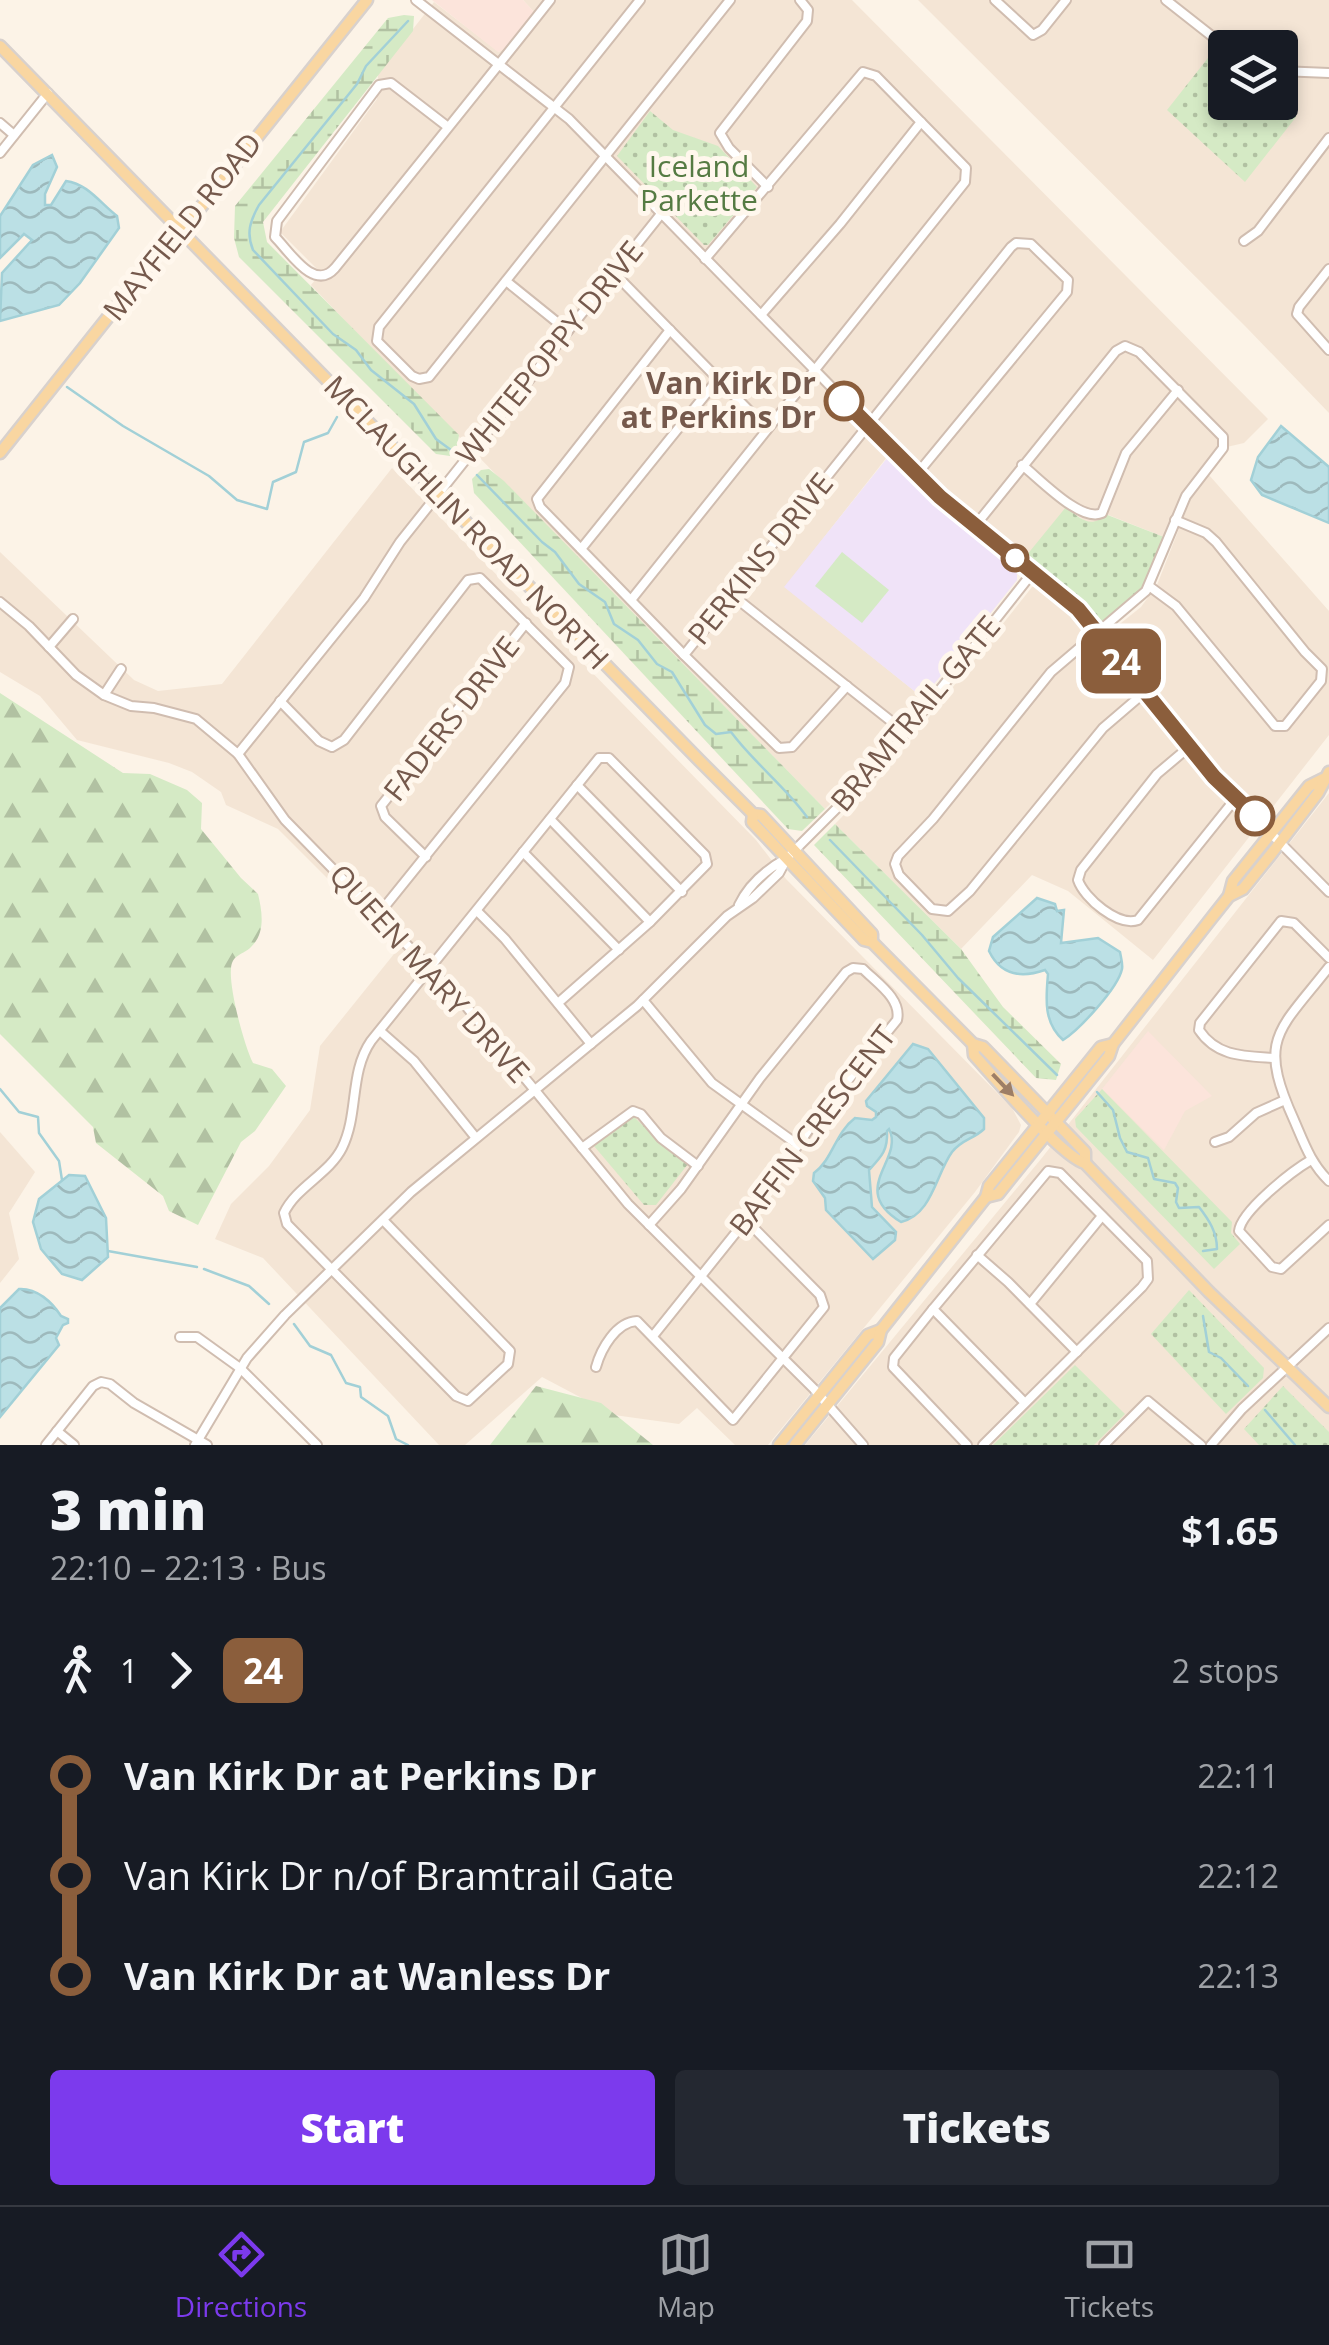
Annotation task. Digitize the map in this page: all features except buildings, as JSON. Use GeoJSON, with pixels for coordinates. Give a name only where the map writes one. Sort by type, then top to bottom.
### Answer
{"type":"FeatureCollection","features":[{"type":"Feature","properties":{"kind":"main road","name":"MAYFIELD ROAD"},"geometry":{"type":"LineString","coordinates":[[0,453],[367,0]]}},
{"type":"Feature","properties":{"kind":"main road","name":"MCLAUGHLIN ROAD NORTH"},"geometry":{"type":"LineString","coordinates":[[0,46],[753,814],[760,815],[791,855],[872,934],[872,942],[974,1044],[984,1047],[1048,1123],[1085,1152],[1085,1164],[1209,1292],[1329,1407]]}},
{"type":"Feature","properties":{"kind":"main road"},"geometry":{"type":"LineString","coordinates":[[794,1445],[878,1342],[881,1330],[986,1196],[998,1194],[1101,1046],[1113,1044],[1230,896],[1233,881],[1276,837],[1308,786],[1326,775]]}},
{"type":"Feature","properties":{"kind":"main road"},"geometry":{"type":"LineString","coordinates":[[778,1445],[868,1335],[881,1330]]}},
{"type":"Feature","properties":{"kind":"street"},"geometry":{"type":"LineString","coordinates":[[416,0],[554,107],[917,474],[1078,609],[1190,747],[1329,892]]}},
{"type":"Feature","properties":{"kind":"street"},"geometry":{"type":"LineString","coordinates":[[448,127],[391,83],[379,86],[277,220],[275,237],[313,275],[329,275],[499,64],[550,0]]}},
{"type":"Feature","properties":{"kind":"street"},"geometry":{"type":"LineString","coordinates":[[640,0],[379,327],[377,341],[412,376],[429,376],[730,0]]}},
{"type":"Feature","properties":{"kind":"street"},"geometry":{"type":"LineString","coordinates":[[768,187],[729,148],[720,133],[807,21],[808,10],[800,0]]}},
{"type":"Feature","properties":{"kind":"street"},"geometry":{"type":"LineString","coordinates":[[995,0],[1033,35],[1042,30],[1066,0]]}},
{"type":"Feature","properties":{"kind":"street"},"geometry":{"type":"LineString","coordinates":[[1169,1],[1208,33]]}},
{"type":"Feature","properties":{"kind":"street"},"geometry":{"type":"LineString","coordinates":[[631,600],[966,179],[966,168],[873,74],[863,72],[706,259]]}},
{"type":"Feature","properties":{"kind":"street"},"geometry":{"type":"LineString","coordinates":[[1298,72],[1329,74]]}},
{"type":"Feature","properties":{"kind":"street"},"geometry":{"type":"LineString","coordinates":[[0,153],[48,94]]}},
{"type":"Feature","properties":{"kind":"street"},"geometry":{"type":"LineString","coordinates":[[761,316],[921,122]]}},
{"type":"Feature","properties":{"kind":"street"},"geometry":{"type":"LineString","coordinates":[[0,123],[14,136]]}},
{"type":"Feature","properties":{"kind":"street"},"geometry":{"type":"LineString","coordinates":[[1244,241],[1258,230],[1329,138]]}},
{"type":"Feature","properties":{"kind":"street","name":"WHITEPOPPY DRIVE"},"geometry":{"type":"LineString","coordinates":[[238,754],[364,598],[438,493],[661,214]]}},
{"type":"Feature","properties":{"kind":"street","name":"PERKINS DRIVE"},"geometry":{"type":"LineString","coordinates":[[847,686],[792,746],[780,748],[684,655],[1010,247],[1016,243],[1030,244],[1068,280],[1067,292],[917,474]]}},
{"type":"Feature","properties":{"kind":"street"},"geometry":{"type":"LineString","coordinates":[[1329,269],[1298,314],[1329,350]]}},
{"type":"Feature","properties":{"kind":"street"},"geometry":{"type":"LineString","coordinates":[[614,274],[767,429]]}},
{"type":"Feature","properties":{"kind":"street"},"geometry":{"type":"LineString","coordinates":[[506,280],[568,331]]}},
{"type":"Feature","properties":{"kind":"street"},"geometry":{"type":"LineString","coordinates":[[670,330],[538,496],[540,507],[684,655]]}},
{"type":"Feature","properties":{"kind":"street"},"geometry":{"type":"LineString","coordinates":[[976,526],[1116,350],[1125,346],[1139,352],[1221,433],[1224,444],[1191,488],[1149,586],[1134,604],[1051,672],[934,819],[898,856],[899,875],[932,909],[952,909],[989,871],[1109,721],[1146,692]]}},
{"type":"Feature","properties":{"kind":"street"},"geometry":{"type":"LineString","coordinates":[[580,549],[718,378]]}},
{"type":"Feature","properties":{"kind":"street"},"geometry":{"type":"LineString","coordinates":[[1022,466],[1082,514],[1096,516],[1102,513],[1126,453],[1178,390]]}},
{"type":"Feature","properties":{"kind":"street"},"geometry":{"type":"LineString","coordinates":[[1149,586],[1176,606],[1274,726],[1288,723],[1322,679],[1320,666],[1216,542],[1206,533],[1175,520]]}},
{"type":"Feature","properties":{"kind":"street","name":"BRAMTRAIL GATE"},"geometry":{"type":"LineString","coordinates":[[200,1443],[240,1368],[285,1315],[411,1192],[643,1000],[739,905],[745,892],[772,866],[791,855],[872,774],[1033,572]]}},
{"type":"Feature","properties":{"kind":"street"},"geometry":{"type":"LineString","coordinates":[[280,702],[319,741],[332,747],[344,740],[468,580],[480,578],[567,664],[569,678],[378,916]]}},
{"type":"Feature","properties":{"kind":"street"},"geometry":{"type":"LineString","coordinates":[[732,594],[906,734]]}},
{"type":"Feature","properties":{"kind":"street","name":"QUEEN MARY DRIVE"},"geometry":{"type":"LineString","coordinates":[[0,602],[76,675],[104,695],[131,706],[196,719],[238,754],[286,820],[461,1000],[649,1225],[784,1359],[863,1445]]}},
{"type":"Feature","properties":{"kind":"street"},"geometry":{"type":"LineString","coordinates":[[50,647],[73,620]]}},
{"type":"Feature","properties":{"kind":"street","name":"FADERS DRIVE"},"geometry":{"type":"LineString","coordinates":[[426,857],[385,817],[381,806],[526,623]]}},
{"type":"Feature","properties":{"kind":"street"},"geometry":{"type":"LineString","coordinates":[[104,695],[121,669]]}},
{"type":"Feature","properties":{"kind":"street"},"geometry":{"type":"LineString","coordinates":[[1190,747],[1157,774],[1081,870],[1078,883],[1083,892],[1119,920],[1134,922],[1236,798]]}},
{"type":"Feature","properties":{"kind":"street"},"geometry":{"type":"LineString","coordinates":[[383,1220],[510,1352],[508,1364],[473,1398],[462,1400],[456,1396],[288,1224],[284,1213],[341,1148],[347,1135],[360,1062],[380,1031],[599,758],[612,759],[705,855],[705,869],[558,1003]]}},
{"type":"Feature","properties":{"kind":"street"},"geometry":{"type":"LineString","coordinates":[[577,785],[682,892]]}},
{"type":"Feature","properties":{"kind":"street"},"geometry":{"type":"LineString","coordinates":[[550,819],[650,922]]}},
{"type":"Feature","properties":{"kind":"street"},"geometry":{"type":"LineString","coordinates":[[524,852],[620,950]]}},
{"type":"Feature","properties":{"kind":"street"},"geometry":{"type":"LineString","coordinates":[[1321,884],[1329,876]]}},
{"type":"Feature","properties":{"kind":"street"},"geometry":{"type":"LineString","coordinates":[[477,911],[592,1044]]}},
{"type":"Feature","properties":{"kind":"street"},"geometry":{"type":"LineString","coordinates":[[1274,1058],[1222,1051],[1203,1037],[1200,1023],[1281,921],[1294,924],[1329,958]]}},
{"type":"Feature","properties":{"kind":"street"},"geometry":{"type":"LineString","coordinates":[[1329,967],[1282,1028],[1274,1058],[1277,1081],[1311,1160],[1329,1181]]}},
{"type":"Feature","properties":{"kind":"street","name":"BAFFIN CRESCENT"},"geometry":{"type":"LineString","coordinates":[[649,1225],[846,972],[863,969],[896,1002],[899,1016],[798,1145],[746,1220],[653,1336]]}},
{"type":"Feature","properties":{"kind":"street"},"geometry":{"type":"LineString","coordinates":[[643,1000],[712,1084],[798,1145]]}},
{"type":"Feature","properties":{"kind":"street"},"geometry":{"type":"LineString","coordinates":[[380,1031],[414,1062],[476,1138]]}},
{"type":"Feature","properties":{"kind":"street"},"geometry":{"type":"LineString","coordinates":[[1215,1142],[1229,1137],[1250,1117],[1285,1100]]}},
{"type":"Feature","properties":{"kind":"street"},"geometry":{"type":"LineString","coordinates":[[582,1148],[632,1111],[698,1166]]}},
{"type":"Feature","properties":{"kind":"street"},"geometry":{"type":"LineString","coordinates":[[1311,1160],[1243,1220],[1239,1231],[1272,1267],[1281,1270],[1329,1225]]}},
{"type":"Feature","properties":{"kind":"street"},"geometry":{"type":"LineString","coordinates":[[967,1445],[893,1367],[894,1358],[1048,1171],[1060,1173],[1146,1261],[1148,1279],[983,1445]]}},
{"type":"Feature","properties":{"kind":"street"},"geometry":{"type":"LineString","coordinates":[[1030,1304],[1102,1216]]}},
{"type":"Feature","properties":{"kind":"street"},"geometry":{"type":"LineString","coordinates":[[596,1368],[600,1354],[628,1322],[636,1321],[734,1420],[821,1312],[823,1300],[746,1220]]}},
{"type":"Feature","properties":{"kind":"street"},"geometry":{"type":"LineString","coordinates":[[977,1256],[1077,1352]]}},
{"type":"Feature","properties":{"kind":"street"},"geometry":{"type":"LineString","coordinates":[[933,1310],[1026,1404]]}},
{"type":"Feature","properties":{"kind":"street"},"geometry":{"type":"LineString","coordinates":[[1211,1445],[1242,1409],[1329,1328]]}},
{"type":"Feature","properties":{"kind":"street"},"geometry":{"type":"LineString","coordinates":[[180,1337],[197,1338],[240,1368],[316,1445]]}},
{"type":"Feature","properties":{"kind":"street"},"geometry":{"type":"LineString","coordinates":[[46,1445],[93,1386],[104,1382],[200,1443]]}},
{"type":"Feature","properties":{"kind":"street"},"geometry":{"type":"LineString","coordinates":[[1146,1388],[1148,1402],[1201,1445]]}},
{"type":"Feature","properties":{"kind":"street"},"geometry":{"type":"LineString","coordinates":[[1104,1445],[1148,1402]]}},
{"type":"Feature","properties":{"kind":"street"},"geometry":{"type":"LineString","coordinates":[[57,1432],[74,1445]]}},
{"type":"Feature","properties":{"kind":"shaded area"},"geometry":{"type":"Polygon","coordinates":[[[432,0],[523,0],[534,12],[505,49],[498,52],[432,0]]]}},
{"type":"Feature","properties":{"kind":"shaded area"},"geometry":{"type":"Polygon","coordinates":[[[523,0],[852,0],[1268,419],[1244,443],[1218,449],[1208,460],[1182,494],[1164,537],[1106,514],[1097,522],[1086,522],[1066,508],[1017,570],[933,502],[887,457],[785,587],[923,698],[871,764],[825,809],[311,285],[321,273],[280,232],[377,99],[378,74],[434,2],[499,52],[534,12],[523,0]]]}},
{"type":"Feature","properties":{"kind":"shaded area"},"geometry":{"type":"Polygon","coordinates":[[[918,0],[1329,0],[1329,413],[1246,327],[918,0]]]}},
{"type":"Feature","properties":{"kind":"shaded area"},"geometry":{"type":"Polygon","coordinates":[[[888,457],[933,502],[1017,570],[1017,580],[923,698],[784,587],[888,457]]]}},
{"type":"Feature","properties":{"kind":"shaded area"},"geometry":{"type":"Polygon","coordinates":[[[392,468],[756,840],[786,879],[1012,1108],[1021,1125],[975,1192],[768,1445],[735,1445],[697,1408],[679,1424],[614,1415],[542,1377],[465,1445],[439,1445],[263,1258],[215,1239],[231,1204],[269,1166],[310,1110],[320,1046],[398,949],[278,829],[226,805],[221,792],[192,772],[77,740],[40,696],[0,672],[0,552],[134,680],[158,691],[222,684],[392,468]]]}},
{"type":"Feature","properties":{"kind":"shaded area"},"geometry":{"type":"Polygon","coordinates":[[[1209,475],[1329,611],[1329,735],[1153,960],[1068,891],[1032,875],[961,949],[835,824],[884,774],[1032,587],[1037,586],[1068,610],[1088,632],[1111,631],[1141,607],[1157,585],[1193,493],[1209,475]]]}},
{"type":"Feature","properties":{"kind":"shaded area"},"geometry":{"type":"Polygon","coordinates":[[[1329,793],[1329,1445],[805,1445],[1041,1159],[1329,793]]]}},
{"type":"Feature","properties":{"kind":"shaded area"},"geometry":{"type":"Polygon","coordinates":[[[1148,1031],[1212,1096],[1185,1111],[1164,1150],[1102,1089],[1148,1031]]]}},
{"type":"Feature","properties":{"kind":"shaded area"},"geometry":{"type":"Polygon","coordinates":[[[0,1132],[35,1172],[9,1213],[19,1259],[0,1283],[0,1132]]]}},
{"type":"Feature","properties":{"kind":"green space"},"geometry":{"type":"Polygon","coordinates":[[[414,16],[413,31],[263,222],[267,242],[459,435],[450,456],[436,454],[239,257],[234,238],[235,206],[388,18],[414,16]]]}},
{"type":"Feature","properties":{"kind":"green space"},"geometry":{"type":"Polygon","coordinates":[[[1208,58],[1208,120],[1294,120],[1245,182],[1167,110],[1208,58]]]}},
{"type":"Feature","properties":{"kind":"green space","name":"Iceland Parkette"},"geometry":{"type":"Polygon","coordinates":[[[650,111],[673,130],[718,146],[757,187],[708,245],[617,156],[650,111]]]}},
{"type":"Feature","properties":{"kind":"green space"},"geometry":{"type":"Polygon","coordinates":[[[489,469],[825,809],[802,831],[788,829],[474,493],[472,479],[481,470],[489,469]]]}},
{"type":"Feature","properties":{"kind":"green space"},"geometry":{"type":"Polygon","coordinates":[[[1066,507],[1086,521],[1095,521],[1105,514],[1164,537],[1143,587],[1103,622],[1026,556],[1066,507]]]}},
{"type":"Feature","properties":{"kind":"green space"},"geometry":{"type":"Polygon","coordinates":[[[842,552],[889,590],[862,623],[815,586],[842,552]]]}},
{"type":"Feature","properties":{"kind":"green space"},"geometry":{"type":"Polygon","coordinates":[[[0,693],[123,773],[150,774],[187,790],[202,803],[201,829],[258,894],[261,929],[251,947],[233,960],[232,990],[253,1063],[272,1069],[286,1086],[255,1131],[241,1142],[198,1225],[169,1211],[163,1196],[96,1143],[93,1127],[0,1034],[0,693]]]}},
{"type":"Feature","properties":{"kind":"green space"},"geometry":{"type":"Polygon","coordinates":[[[835,824],[961,949],[1003,1007],[1061,1064],[1056,1080],[1036,1078],[814,845],[835,824]]]}},
{"type":"Feature","properties":{"kind":"green space"},"geometry":{"type":"Polygon","coordinates":[[[1102,1089],[1232,1222],[1231,1233],[1240,1244],[1214,1269],[1076,1127],[1075,1119],[1102,1089]]]}},
{"type":"Feature","properties":{"kind":"green space"},"geometry":{"type":"Polygon","coordinates":[[[633,1116],[688,1164],[656,1205],[644,1205],[594,1146],[633,1116]]]}},
{"type":"Feature","properties":{"kind":"green space"},"geometry":{"type":"Polygon","coordinates":[[[1189,1290],[1264,1368],[1263,1378],[1226,1414],[1151,1334],[1189,1290]]]}},
{"type":"Feature","properties":{"kind":"green space"},"geometry":{"type":"Polygon","coordinates":[[[1075,1365],[1125,1414],[1094,1445],[993,1445],[1075,1365]]]}},
{"type":"Feature","properties":{"kind":"green space"},"geometry":{"type":"Polygon","coordinates":[[[536,1386],[601,1403],[653,1445],[490,1445],[536,1386]]]}},
{"type":"Feature","properties":{"kind":"green space"},"geometry":{"type":"Polygon","coordinates":[[[1283,1386],[1329,1432],[1329,1445],[1259,1445],[1244,1429],[1283,1386]]]}},
{"type":"Feature","properties":{"kind":"water"},"geometry":{"type":"Polygon","coordinates":[[[52,155],[57,167],[45,194],[45,205],[51,205],[66,181],[74,183],[117,216],[119,228],[80,283],[59,305],[0,321],[2,273],[32,240],[24,234],[0,258],[0,216],[33,165],[52,155]]]}},
{"type":"Feature","properties":{"kind":"water"},"geometry":{"type":"Polygon","coordinates":[[[1281,426],[1329,467],[1329,523],[1262,495],[1251,480],[1258,457],[1281,426]]]}},
{"type":"Feature","properties":{"kind":"water"},"geometry":{"type":"Polygon","coordinates":[[[1037,898],[1055,904],[1057,911],[1064,910],[1061,943],[1098,938],[1120,952],[1122,961],[1119,977],[1106,997],[1063,1040],[1049,1018],[1045,970],[1013,973],[1000,966],[989,951],[993,937],[1037,898]]]}},
{"type":"Feature","properties":{"kind":"water"},"geometry":{"type":"Polygon","coordinates":[[[913,1044],[928,1049],[984,1118],[984,1129],[956,1148],[927,1203],[901,1222],[879,1198],[878,1186],[892,1141],[887,1131],[883,1152],[869,1170],[872,1207],[896,1232],[895,1240],[873,1259],[826,1210],[825,1198],[813,1181],[814,1173],[855,1118],[876,1117],[866,1101],[913,1044]]]}},
{"type":"Feature","properties":{"kind":"water"},"geometry":{"type":"Polygon","coordinates":[[[69,1175],[85,1176],[106,1218],[108,1257],[82,1280],[62,1274],[41,1249],[33,1222],[39,1199],[69,1175]]]}},
{"type":"Feature","properties":{"kind":"water"},"geometry":{"type":"Polygon","coordinates":[[[19,1289],[43,1297],[68,1323],[56,1338],[59,1345],[0,1417],[0,1308],[19,1289]]]}},
{"type":"Feature","properties":{"kind":"waterway"},"geometry":{"type":"LineString","coordinates":[[408,21],[366,66],[357,84],[259,205],[249,233],[253,250],[333,334],[414,404],[436,439],[451,450]]}},
{"type":"Feature","properties":{"kind":"waterway"},"geometry":{"type":"LineString","coordinates":[[67,387],[123,426],[209,476],[237,500],[267,509],[273,482],[296,472],[304,442],[328,433],[337,417]]}},
{"type":"Feature","properties":{"kind":"waterway"},"geometry":{"type":"LineString","coordinates":[[477,475],[555,552],[579,584],[605,602],[614,624],[638,640],[657,664],[672,672],[705,725],[716,734],[731,732],[807,817]]}},
{"type":"Feature","properties":{"kind":"waterway"},"geometry":{"type":"LineString","coordinates":[[830,840],[958,978],[1057,1075]]}},
{"type":"Feature","properties":{"kind":"waterway"},"geometry":{"type":"LineString","coordinates":[[0,1089],[19,1112],[38,1117],[39,1133],[59,1161],[62,1180]]}},
{"type":"Feature","properties":{"kind":"waterway"},"geometry":{"type":"LineString","coordinates":[[1097,1092],[1113,1110],[1127,1152],[1148,1158],[1154,1179],[1175,1183],[1179,1208],[1199,1207],[1206,1217],[1217,1249],[1203,1251]]}},
{"type":"Feature","properties":{"kind":"waterway"},"geometry":{"type":"LineString","coordinates":[[108,1251],[197,1267]]}},
{"type":"Feature","properties":{"kind":"waterway"},"geometry":{"type":"LineString","coordinates":[[204,1269],[249,1286],[269,1304]]}},
{"type":"Feature","properties":{"kind":"waterway"},"geometry":{"type":"LineString","coordinates":[[1203,1316],[1209,1352],[1221,1358],[1248,1386]]}},
{"type":"Feature","properties":{"kind":"waterway"},"geometry":{"type":"LineString","coordinates":[[294,1324],[310,1346],[331,1355],[346,1383],[360,1387],[361,1397],[388,1416],[396,1439],[408,1445]]}},
{"type":"Feature","properties":{"kind":"waterway"},"geometry":{"type":"LineString","coordinates":[[1265,1410],[1295,1445]]}},
{"type":"Feature","properties":{"kind":"bus line","name":"24"},"geometry":{"type":"LineString","coordinates":[[844,401],[940,497],[1078,609],[1214,777],[1255,816]]}},
{"type":"Feature","properties":{"kind":"place","name":"Van Kirk Dr at Perkins Dr"},"geometry":{"type":"Point","coordinates":[844,401]}}]}
